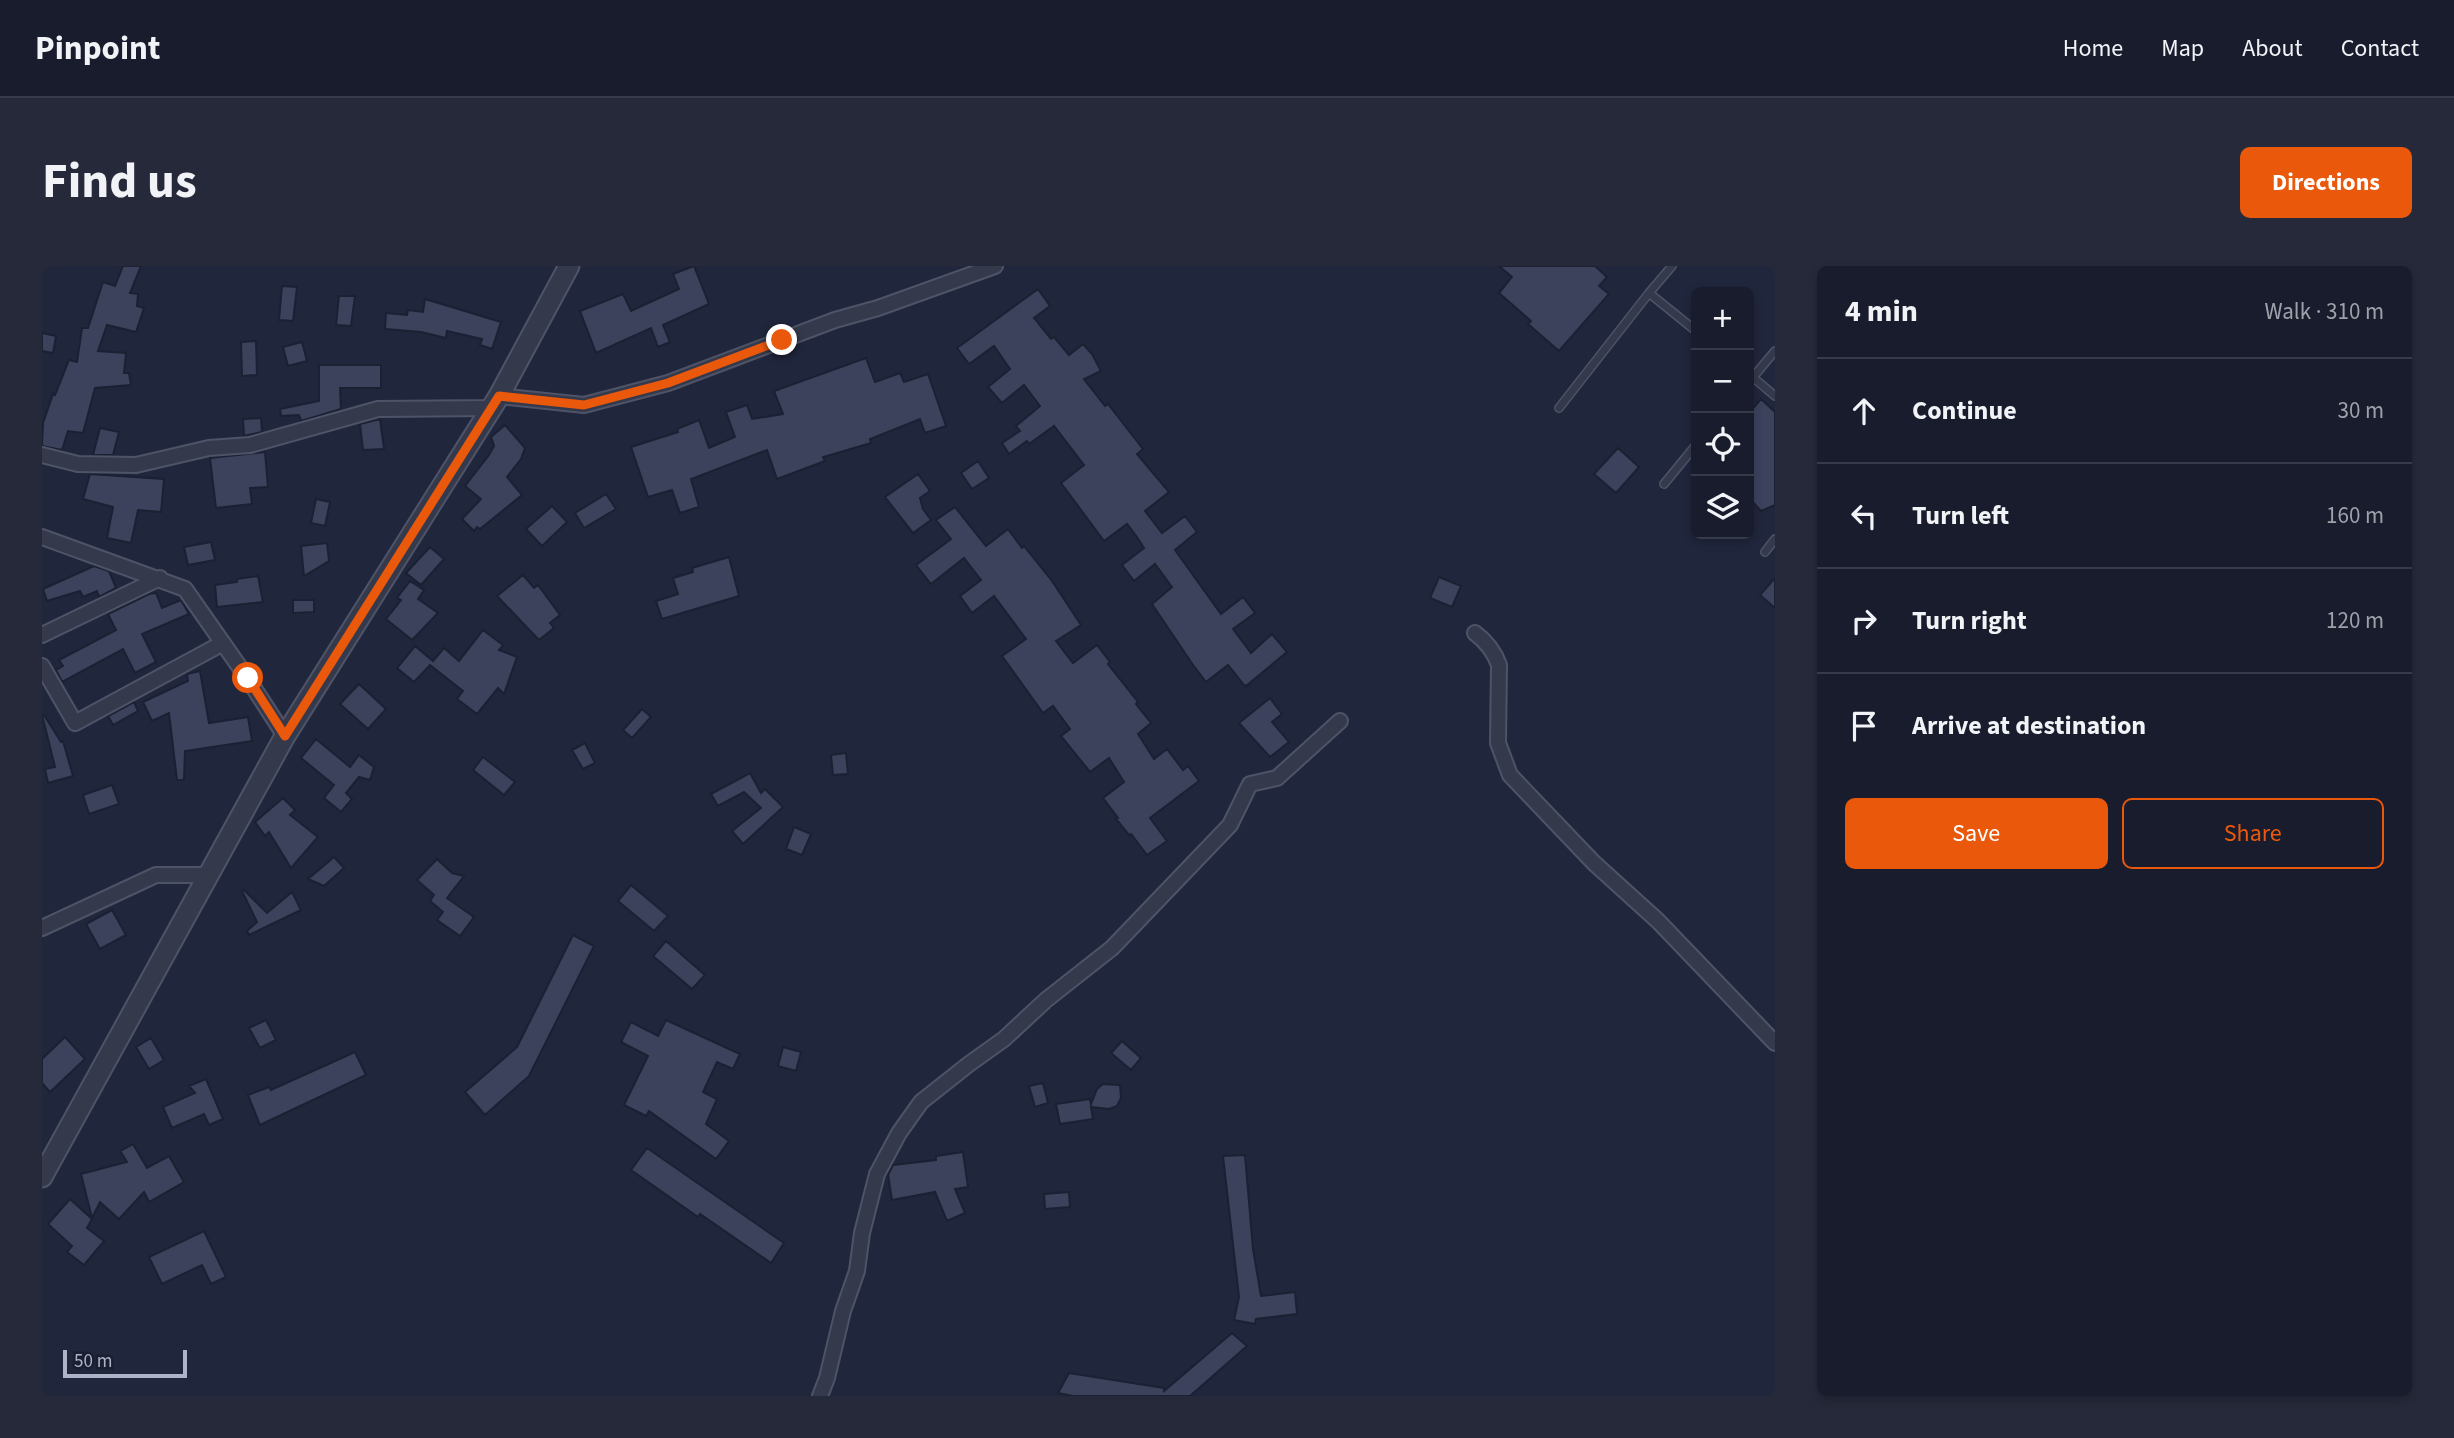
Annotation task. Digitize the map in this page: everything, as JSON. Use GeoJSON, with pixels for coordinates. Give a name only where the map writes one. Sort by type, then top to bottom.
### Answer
{"type":"FeatureCollection","features":[{"type":"Feature","properties":{"kind":"street"},"geometry":{"type":"LineString","coordinates":[[42,1177],[285,736],[495,402],[569,266]]}},
{"type":"Feature","properties":{"kind":"street"},"geometry":{"type":"LineString","coordinates":[[42,455],[78,464],[136,465],[209,448],[250,445],[378,409],[495,402],[584,405],[668,383],[835,320],[878,308],[995,266]]}},
{"type":"Feature","properties":{"kind":"street"},"geometry":{"type":"LineString","coordinates":[[42,537],[185,589],[285,736]]}},
{"type":"Feature","properties":{"kind":"street"},"geometry":{"type":"LineString","coordinates":[[42,635],[160,578]]}},
{"type":"Feature","properties":{"kind":"street"},"geometry":{"type":"LineString","coordinates":[[1475,633],[1490,647],[1499,665],[1498,743],[1510,775],[1614,882],[1658,921],[1775,1042]]}},
{"type":"Feature","properties":{"kind":"street"},"geometry":{"type":"LineString","coordinates":[[42,666],[75,723],[223,643]]}},
{"type":"Feature","properties":{"kind":"street"},"geometry":{"type":"LineString","coordinates":[[820,1396],[857,1271],[862,1233],[877,1174],[899,1133],[921,1102],[1004,1039],[1046,1000],[1112,948],[1230,825],[1250,784],[1278,778],[1340,721]]}},
{"type":"Feature","properties":{"kind":"street"},"geometry":{"type":"LineString","coordinates":[[42,928],[156,874],[207,874]]}},
{"type":"Feature","properties":{"kind":"lane"},"geometry":{"type":"LineString","coordinates":[[1559,408],[1672,266]]}},
{"type":"Feature","properties":{"kind":"lane"},"geometry":{"type":"LineString","coordinates":[[1649,293],[1691,327]]}},
{"type":"Feature","properties":{"kind":"lane"},"geometry":{"type":"LineString","coordinates":[[1754,374],[1775,351]]}},
{"type":"Feature","properties":{"kind":"lane"},"geometry":{"type":"LineString","coordinates":[[1754,381],[1775,396]]}},
{"type":"Feature","properties":{"kind":"lane"},"geometry":{"type":"LineString","coordinates":[[1664,484],[1691,451]]}},
{"type":"Feature","properties":{"kind":"lane"},"geometry":{"type":"LineString","coordinates":[[1765,552],[1775,539]]}},
{"type":"Feature","properties":{"kind":"building"},"geometry":{"type":"Polygon","coordinates":[[[123,266],[141,266],[130,293],[138,294],[137,306],[144,308],[136,332],[107,325],[98,351],[126,353],[124,373],[129,373],[131,385],[95,388],[83,433],[68,431],[62,450],[42,446],[43,423],[69,360],[77,362],[82,328],[88,328],[103,282],[115,286],[123,266]]]}},
{"type":"Feature","properties":{"kind":"building"},"geometry":{"type":"Polygon","coordinates":[[[694,266],[709,304],[663,325],[670,342],[658,347],[651,328],[596,353],[580,311],[623,294],[631,311],[679,289],[673,274],[694,266]]]}},
{"type":"Feature","properties":{"kind":"building"},"geometry":{"type":"Polygon","coordinates":[[[1499,266],[1595,266],[1607,277],[1599,286],[1609,294],[1559,351],[1528,324],[1531,321],[1499,293],[1512,277],[1499,266]]]}},
{"type":"Feature","properties":{"kind":"building"},"geometry":{"type":"Polygon","coordinates":[[[282,286],[297,287],[293,321],[279,320],[282,286]]]}},
{"type":"Feature","properties":{"kind":"building"},"geometry":{"type":"Polygon","coordinates":[[[1038,289],[1050,306],[1034,318],[1069,355],[1083,344],[1092,354],[1101,371],[1084,379],[1105,406],[1108,404],[1143,449],[1137,454],[1169,492],[1145,511],[1162,533],[1185,516],[1197,532],[1175,550],[1221,614],[1243,597],[1255,613],[1233,629],[1251,653],[1272,634],[1287,652],[1246,686],[1228,665],[1206,682],[1193,665],[1152,604],[1172,587],[1155,564],[1134,581],[1122,565],[1144,548],[1137,537],[1127,524],[1104,541],[1061,483],[1084,465],[1054,426],[1009,454],[1002,443],[1020,431],[1016,426],[1040,406],[1024,385],[1002,403],[988,387],[1010,369],[994,346],[969,364],[957,348],[1038,289]]]}},
{"type":"Feature","properties":{"kind":"building"},"geometry":{"type":"Polygon","coordinates":[[[339,296],[355,296],[351,326],[336,325],[339,296]]]}},
{"type":"Feature","properties":{"kind":"building"},"geometry":{"type":"Polygon","coordinates":[[[425,299],[501,322],[492,349],[480,345],[482,339],[447,331],[446,338],[421,332],[385,329],[386,313],[407,315],[408,310],[423,312],[425,299]]]}},
{"type":"Feature","properties":{"kind":"building"},"geometry":{"type":"Polygon","coordinates":[[[42,333],[56,336],[53,353],[42,351],[42,333]]]}},
{"type":"Feature","properties":{"kind":"building"},"geometry":{"type":"Polygon","coordinates":[[[256,341],[257,375],[242,376],[241,342],[256,341]]]}},
{"type":"Feature","properties":{"kind":"building"},"geometry":{"type":"Polygon","coordinates":[[[302,342],[307,361],[288,366],[283,347],[302,342]]]}},
{"type":"Feature","properties":{"kind":"building"},"geometry":{"type":"Polygon","coordinates":[[[866,358],[875,382],[900,373],[904,382],[928,374],[946,426],[925,433],[920,419],[870,439],[871,443],[823,457],[825,461],[777,479],[767,450],[691,479],[699,507],[680,513],[672,490],[648,497],[631,447],[678,432],[677,429],[699,420],[709,448],[735,437],[726,412],[747,405],[752,419],[783,414],[774,391],[866,358]]]}},
{"type":"Feature","properties":{"kind":"building"},"geometry":{"type":"Polygon","coordinates":[[[319,365],[381,365],[381,388],[340,388],[341,409],[301,421],[299,415],[281,416],[280,409],[319,401],[319,365]]]}},
{"type":"Feature","properties":{"kind":"building"},"geometry":{"type":"Polygon","coordinates":[[[1761,399],[1775,412],[1775,505],[1761,511],[1754,503],[1754,407],[1761,399]]]}},
{"type":"Feature","properties":{"kind":"building"},"geometry":{"type":"Polygon","coordinates":[[[261,418],[262,432],[244,436],[243,419],[261,418]]]}},
{"type":"Feature","properties":{"kind":"building"},"geometry":{"type":"Polygon","coordinates":[[[380,419],[384,449],[363,450],[360,424],[380,419]]]}},
{"type":"Feature","properties":{"kind":"building"},"geometry":{"type":"Polygon","coordinates":[[[505,425],[525,448],[521,459],[507,477],[522,495],[474,531],[462,519],[481,499],[465,486],[494,446],[491,437],[505,425]]]}},
{"type":"Feature","properties":{"kind":"building"},"geometry":{"type":"Polygon","coordinates":[[[100,428],[119,432],[113,455],[93,455],[100,428]]]}},
{"type":"Feature","properties":{"kind":"building"},"geometry":{"type":"Polygon","coordinates":[[[1618,448],[1639,467],[1616,493],[1594,474],[1618,448]]]}},
{"type":"Feature","properties":{"kind":"building"},"geometry":{"type":"Polygon","coordinates":[[[265,452],[268,487],[250,488],[252,504],[216,508],[210,458],[265,452]]]}},
{"type":"Feature","properties":{"kind":"building"},"geometry":{"type":"Polygon","coordinates":[[[978,461],[989,478],[972,489],[961,473],[978,461]]]}},
{"type":"Feature","properties":{"kind":"building"},"geometry":{"type":"Polygon","coordinates":[[[90,474],[164,479],[161,512],[138,510],[131,543],[107,538],[113,507],[83,499],[90,474]]]}},
{"type":"Feature","properties":{"kind":"building"},"geometry":{"type":"Polygon","coordinates":[[[918,474],[930,491],[920,498],[923,509],[931,520],[913,533],[885,497],[918,474]]]}},
{"type":"Feature","properties":{"kind":"building"},"geometry":{"type":"Polygon","coordinates":[[[606,494],[616,509],[584,528],[575,513],[606,494]]]}},
{"type":"Feature","properties":{"kind":"building"},"geometry":{"type":"Polygon","coordinates":[[[316,499],[330,502],[325,526],[311,523],[316,499]]]}},
{"type":"Feature","properties":{"kind":"building"},"geometry":{"type":"Polygon","coordinates":[[[552,506],[567,522],[542,546],[526,529],[552,506]]]}},
{"type":"Feature","properties":{"kind":"building"},"geometry":{"type":"Polygon","coordinates":[[[955,507],[986,546],[1008,529],[1022,548],[1024,546],[1052,581],[1081,625],[1056,641],[1073,663],[1097,645],[1151,723],[1138,734],[1154,759],[1167,749],[1183,770],[1188,766],[1199,781],[1150,818],[1167,841],[1147,855],[1116,819],[1118,818],[1103,798],[1124,782],[1109,758],[1090,772],[1061,736],[1070,729],[1053,706],[1043,713],[1002,656],[1026,639],[994,596],[972,613],[960,596],[981,580],[964,558],[931,584],[916,565],[951,539],[936,520],[955,507]]]}},
{"type":"Feature","properties":{"kind":"building"},"geometry":{"type":"Polygon","coordinates":[[[211,542],[215,560],[188,565],[184,547],[211,542]]]}},
{"type":"Feature","properties":{"kind":"building"},"geometry":{"type":"Polygon","coordinates":[[[327,543],[329,561],[304,576],[301,546],[327,543]]]}},
{"type":"Feature","properties":{"kind":"building"},"geometry":{"type":"Polygon","coordinates":[[[430,547],[444,559],[421,585],[406,573],[430,547]]]}},
{"type":"Feature","properties":{"kind":"building"},"geometry":{"type":"Polygon","coordinates":[[[729,557],[739,596],[662,619],[656,601],[678,594],[673,578],[693,572],[692,568],[729,557]]]}},
{"type":"Feature","properties":{"kind":"building"},"geometry":{"type":"Polygon","coordinates":[[[94,566],[109,571],[116,588],[99,597],[97,591],[83,597],[80,591],[47,601],[43,589],[94,566]]]}},
{"type":"Feature","properties":{"kind":"building"},"geometry":{"type":"Polygon","coordinates":[[[523,575],[534,588],[538,585],[560,615],[550,623],[554,628],[539,640],[497,596],[523,575]]]}},
{"type":"Feature","properties":{"kind":"building"},"geometry":{"type":"Polygon","coordinates":[[[258,576],[263,602],[217,607],[215,585],[258,576]]]}},
{"type":"Feature","properties":{"kind":"building"},"geometry":{"type":"Polygon","coordinates":[[[1439,577],[1461,586],[1452,607],[1430,598],[1439,577]]]}},
{"type":"Feature","properties":{"kind":"building"},"geometry":{"type":"Polygon","coordinates":[[[1775,578],[1775,608],[1760,595],[1775,578]]]}},
{"type":"Feature","properties":{"kind":"building"},"geometry":{"type":"Polygon","coordinates":[[[410,581],[424,590],[418,599],[438,613],[412,640],[386,619],[401,600],[397,598],[410,581]]]}},
{"type":"Feature","properties":{"kind":"building"},"geometry":{"type":"Polygon","coordinates":[[[156,593],[162,608],[181,600],[189,614],[142,634],[156,662],[135,673],[123,649],[62,682],[56,670],[63,666],[59,660],[116,630],[108,614],[156,593]]]}},
{"type":"Feature","properties":{"kind":"building"},"geometry":{"type":"Polygon","coordinates":[[[293,600],[314,600],[314,612],[293,613],[293,600]]]}},
{"type":"Feature","properties":{"kind":"building"},"geometry":{"type":"Polygon","coordinates":[[[483,630],[503,645],[499,650],[517,657],[504,694],[498,688],[477,714],[457,699],[463,691],[430,665],[414,682],[397,668],[415,646],[433,661],[444,648],[459,661],[483,630]]]}},
{"type":"Feature","properties":{"kind":"building"},"geometry":{"type":"Polygon","coordinates":[[[200,671],[209,723],[248,717],[252,741],[185,751],[184,780],[177,780],[169,713],[152,721],[143,702],[188,681],[187,674],[200,671]]]}},
{"type":"Feature","properties":{"kind":"building"},"geometry":{"type":"Polygon","coordinates":[[[359,684],[386,709],[368,729],[340,704],[359,684]]]}},
{"type":"Feature","properties":{"kind":"building"},"geometry":{"type":"Polygon","coordinates":[[[1270,698],[1282,714],[1272,722],[1289,742],[1270,757],[1239,723],[1270,698]]]}},
{"type":"Feature","properties":{"kind":"building"},"geometry":{"type":"Polygon","coordinates":[[[134,702],[138,711],[113,725],[108,716],[134,702]]]}},
{"type":"Feature","properties":{"kind":"building"},"geometry":{"type":"Polygon","coordinates":[[[642,709],[651,717],[632,738],[623,730],[642,709]]]}},
{"type":"Feature","properties":{"kind":"building"},"geometry":{"type":"Polygon","coordinates":[[[42,715],[61,742],[63,741],[73,776],[48,783],[45,769],[55,767],[42,715]]]}},
{"type":"Feature","properties":{"kind":"building"},"geometry":{"type":"Polygon","coordinates":[[[316,739],[350,767],[359,755],[374,767],[370,780],[359,777],[346,793],[352,799],[341,812],[324,798],[334,785],[301,758],[316,739]]]}},
{"type":"Feature","properties":{"kind":"building"},"geometry":{"type":"Polygon","coordinates":[[[585,743],[595,763],[583,769],[572,750],[585,743]]]}},
{"type":"Feature","properties":{"kind":"building"},"geometry":{"type":"Polygon","coordinates":[[[846,753],[848,774],[833,775],[831,755],[846,753]]]}},
{"type":"Feature","properties":{"kind":"building"},"geometry":{"type":"Polygon","coordinates":[[[483,757],[515,782],[504,795],[473,770],[483,757]]]}},
{"type":"Feature","properties":{"kind":"building"},"geometry":{"type":"Polygon","coordinates":[[[750,773],[761,793],[765,789],[783,807],[743,844],[732,831],[761,808],[744,792],[718,806],[711,794],[750,773]]]}},
{"type":"Feature","properties":{"kind":"building"},"geometry":{"type":"Polygon","coordinates":[[[112,785],[119,804],[89,814],[83,795],[112,785]]]}},
{"type":"Feature","properties":{"kind":"building"},"geometry":{"type":"Polygon","coordinates":[[[283,798],[295,810],[290,815],[318,837],[291,868],[269,832],[265,836],[255,822],[283,798]]]}},
{"type":"Feature","properties":{"kind":"building"},"geometry":{"type":"Polygon","coordinates":[[[794,827],[811,834],[802,855],[786,849],[794,827]]]}},
{"type":"Feature","properties":{"kind":"building"},"geometry":{"type":"Polygon","coordinates":[[[334,857],[344,868],[324,886],[308,879],[334,857]]]}},
{"type":"Feature","properties":{"kind":"building"},"geometry":{"type":"Polygon","coordinates":[[[437,859],[452,873],[464,876],[447,898],[474,917],[460,936],[437,920],[443,912],[430,901],[434,895],[417,880],[437,859]]]}},
{"type":"Feature","properties":{"kind":"building"},"geometry":{"type":"Polygon","coordinates":[[[631,885],[668,916],[654,931],[618,901],[631,885]]]}},
{"type":"Feature","properties":{"kind":"building"},"geometry":{"type":"Polygon","coordinates":[[[242,891],[267,913],[292,892],[301,910],[249,935],[247,931],[257,922],[242,891]]]}},
{"type":"Feature","properties":{"kind":"building"},"geometry":{"type":"Polygon","coordinates":[[[112,910],[126,935],[100,949],[86,924],[112,910]]]}},
{"type":"Feature","properties":{"kind":"building"},"geometry":{"type":"Polygon","coordinates":[[[573,935],[594,946],[529,1076],[485,1115],[465,1092],[517,1047],[573,935]]]}},
{"type":"Feature","properties":{"kind":"building"},"geometry":{"type":"Polygon","coordinates":[[[666,941],[705,975],[692,989],[653,956],[666,941]]]}},
{"type":"Feature","properties":{"kind":"building"},"geometry":{"type":"Polygon","coordinates":[[[266,1020],[276,1040],[260,1048],[249,1028],[266,1020]]]}},
{"type":"Feature","properties":{"kind":"building"},"geometry":{"type":"Polygon","coordinates":[[[666,1020],[740,1054],[733,1069],[717,1062],[703,1092],[717,1099],[706,1124],[729,1141],[716,1159],[649,1111],[646,1116],[624,1105],[648,1056],[621,1042],[631,1022],[658,1036],[666,1020]]]}},
{"type":"Feature","properties":{"kind":"building"},"geometry":{"type":"Polygon","coordinates":[[[65,1037],[85,1059],[50,1092],[42,1083],[42,1059],[65,1037]]]}},
{"type":"Feature","properties":{"kind":"building"},"geometry":{"type":"Polygon","coordinates":[[[151,1038],[164,1060],[149,1069],[136,1047],[151,1038]]]}},
{"type":"Feature","properties":{"kind":"building"},"geometry":{"type":"Polygon","coordinates":[[[1122,1041],[1141,1058],[1131,1070],[1111,1053],[1122,1041]]]}},
{"type":"Feature","properties":{"kind":"building"},"geometry":{"type":"Polygon","coordinates":[[[783,1047],[801,1052],[796,1071],[778,1066],[783,1047]]]}},
{"type":"Feature","properties":{"kind":"building"},"geometry":{"type":"Polygon","coordinates":[[[355,1052],[366,1075],[260,1125],[248,1095],[269,1087],[271,1090],[355,1052]]]}},
{"type":"Feature","properties":{"kind":"building"},"geometry":{"type":"Polygon","coordinates":[[[206,1079],[223,1119],[209,1125],[204,1114],[172,1128],[163,1107],[195,1093],[189,1086],[206,1079]]]}},
{"type":"Feature","properties":{"kind":"building"},"geometry":{"type":"Polygon","coordinates":[[[1043,1083],[1048,1103],[1035,1107],[1029,1086],[1043,1083]]]}},
{"type":"Feature","properties":{"kind":"building"},"geometry":{"type":"Polygon","coordinates":[[[1103,1084],[1120,1085],[1121,1098],[1117,1106],[1109,1109],[1091,1107],[1093,1119],[1060,1124],[1056,1104],[1090,1099],[1091,1104],[1097,1089],[1103,1084]]]}},
{"type":"Feature","properties":{"kind":"building"},"geometry":{"type":"Polygon","coordinates":[[[133,1144],[147,1168],[169,1156],[184,1182],[149,1202],[144,1192],[119,1219],[100,1202],[92,1218],[81,1174],[127,1162],[120,1151],[133,1144]]]}},
{"type":"Feature","properties":{"kind":"building"},"geometry":{"type":"Polygon","coordinates":[[[647,1148],[784,1243],[771,1263],[631,1170],[647,1148]]]}},
{"type":"Feature","properties":{"kind":"building"},"geometry":{"type":"Polygon","coordinates":[[[963,1152],[968,1187],[955,1189],[965,1213],[947,1221],[935,1192],[892,1200],[888,1175],[893,1165],[936,1160],[936,1156],[963,1152]]]}},
{"type":"Feature","properties":{"kind":"building"},"geometry":{"type":"Polygon","coordinates":[[[1245,1155],[1253,1249],[1261,1296],[1295,1292],[1297,1314],[1256,1319],[1255,1324],[1234,1320],[1239,1297],[1223,1156],[1245,1155]]]}},
{"type":"Feature","properties":{"kind":"building"},"geometry":{"type":"Polygon","coordinates":[[[1069,1192],[1070,1207],[1045,1209],[1044,1194],[1069,1192]]]}},
{"type":"Feature","properties":{"kind":"building"},"geometry":{"type":"Polygon","coordinates":[[[70,1199],[92,1219],[87,1228],[104,1241],[84,1265],[67,1252],[72,1246],[48,1224],[70,1199]]]}},
{"type":"Feature","properties":{"kind":"building"},"geometry":{"type":"Polygon","coordinates":[[[204,1231],[226,1277],[211,1284],[202,1265],[162,1284],[149,1257],[204,1231]]]}},
{"type":"Feature","properties":{"kind":"building"},"geometry":{"type":"Polygon","coordinates":[[[1232,1333],[1247,1346],[1190,1396],[1073,1396],[1058,1393],[1069,1373],[1164,1388],[1164,1391],[1232,1333]]]}},
{"type":"Feature","properties":{"kind":"route"},"geometry":{"type":"LineString","coordinates":[[248,678],[285,736],[499,396],[584,405],[668,383],[782,340]]}}]}
